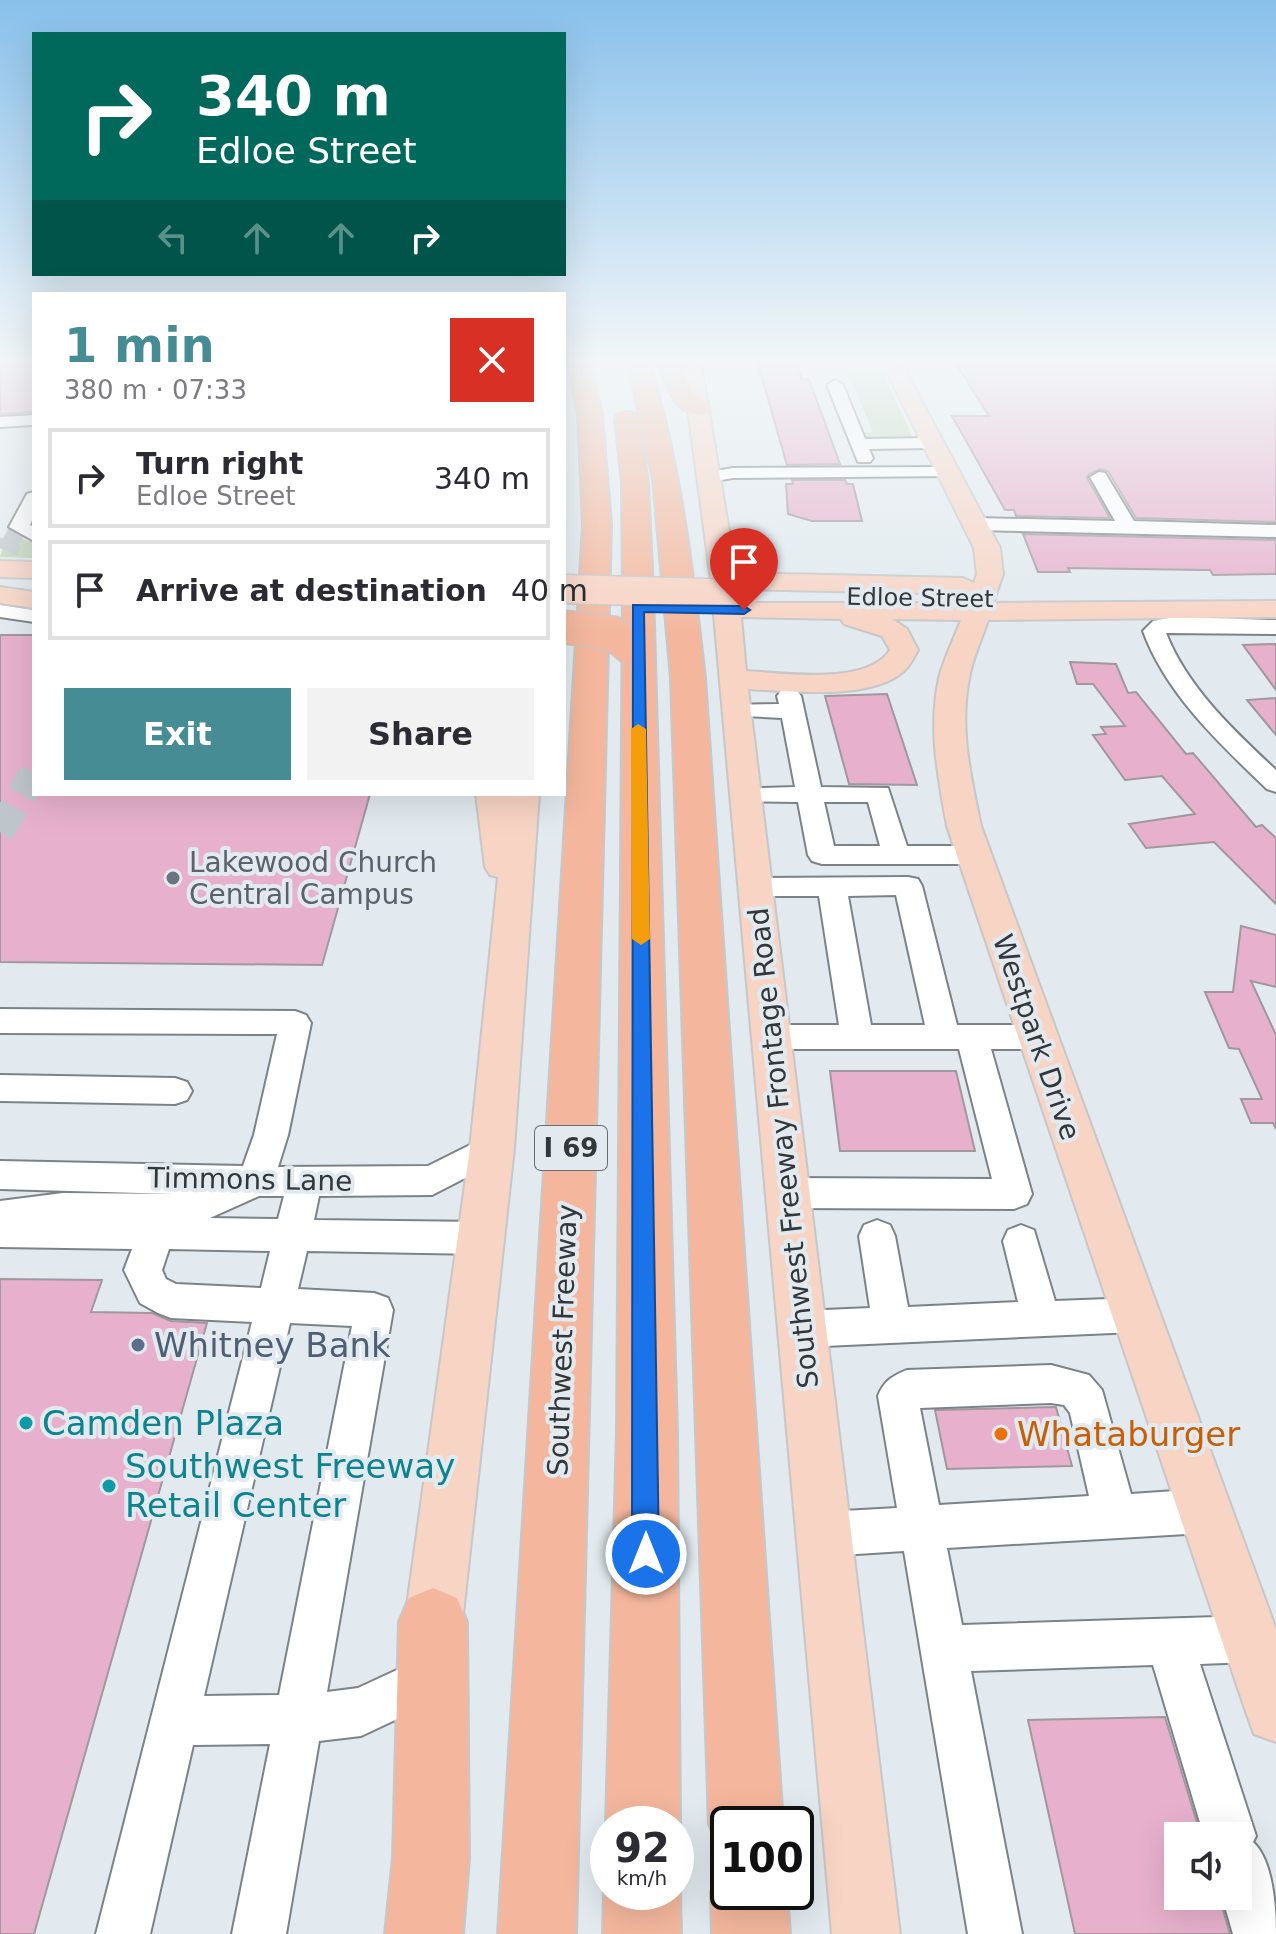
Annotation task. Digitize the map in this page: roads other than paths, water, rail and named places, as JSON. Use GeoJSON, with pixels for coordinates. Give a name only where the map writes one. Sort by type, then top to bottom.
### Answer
{"type":"FeatureCollection","features":[{"type":"Feature","properties":{"kind":"highway","name":"Southwest Freeway"},"geometry":{"type":"LineString","coordinates":[[537,1934],[597,525],[592,454]]}},
{"type":"Feature","properties":{"kind":"highway"},"geometry":{"type":"LineString","coordinates":[[624,454],[627,531],[618,1067],[625,1806]]}},
{"type":"Feature","properties":{"kind":"highway"},"geometry":{"type":"LineString","coordinates":[[632,454],[638,599],[647,1433],[643,1806]]}},
{"type":"Feature","properties":{"kind":"highway"},"geometry":{"type":"LineString","coordinates":[[662,454],[676,539],[688,678],[745,1806]]}},
{"type":"Feature","properties":{"kind":"highway"},"geometry":{"type":"LineString","coordinates":[[566,627],[607,630],[621,635],[638,654]]}},
{"type":"Feature","properties":{"kind":"highway"},"geometry":{"type":"LineString","coordinates":[[424,1934],[431,1858],[429,1652]]}},
{"type":"Feature","properties":{"kind":"highway"},"geometry":{"type":"LineString","coordinates":[[626,1910],[626,1934]]}},
{"type":"Feature","properties":{"kind":"highway"},"geometry":{"type":"LineString","coordinates":[[642,1910],[642,1934]]}},
{"type":"Feature","properties":{"kind":"highway"},"geometry":{"type":"LineString","coordinates":[[750,1910],[751,1934]]}},
{"type":"Feature","properties":{"kind":"main road","name":"Southwest Freeway Frontage Road"},"geometry":{"type":"LineString","coordinates":[[706,454],[724,581],[733,694],[866,1934]]}},
{"type":"Feature","properties":{"kind":"main road","name":"Westpark Drive"},"geometry":{"type":"LineString","coordinates":[[939,454],[987,548],[990,574],[954,678],[951,702],[951,759],[964,826],[1276,1712]]}},
{"type":"Feature","properties":{"kind":"main road"},"geometry":{"type":"LineString","coordinates":[[0,569],[32,570]]}},
{"type":"Feature","properties":{"kind":"main road"},"geometry":{"type":"LineString","coordinates":[[724,581],[981,599]]}},
{"type":"Feature","properties":{"kind":"main road"},"geometry":{"type":"LineString","coordinates":[[0,583],[32,584]]}},
{"type":"Feature","properties":{"kind":"main road","name":"Edloe Street"},"geometry":{"type":"LineString","coordinates":[[566,589],[638,599],[902,612],[981,599],[1149,608],[1276,609]]}},
{"type":"Feature","properties":{"kind":"main road"},"geometry":{"type":"LineString","coordinates":[[0,595],[32,600]]}},
{"type":"Feature","properties":{"kind":"main road","name":"Edloe Street"},"geometry":{"type":"LineString","coordinates":[[815,606],[981,599],[1276,595]]}},
{"type":"Feature","properties":{"kind":"main road","name":"Edloe Street"},"geometry":{"type":"LineString","coordinates":[[566,606],[638,599]]}},
{"type":"Feature","properties":{"kind":"main road"},"geometry":{"type":"LineString","coordinates":[[733,694],[854,681],[880,674],[903,656],[903,643],[890,628],[815,606]]}},
{"type":"Feature","properties":{"kind":"main road"},"geometry":{"type":"LineString","coordinates":[[902,612],[937,625],[961,658]]}},
{"type":"Feature","properties":{"kind":"main road"},"geometry":{"type":"LineString","coordinates":[[492,796],[512,943]]}},
{"type":"Feature","properties":{"kind":"main road"},"geometry":{"type":"LineString","coordinates":[[388,1934],[429,1652],[492,1148],[523,796]]}},
{"type":"Feature","properties":{"kind":"street"},"geometry":{"type":"LineString","coordinates":[[710,477],[733,473],[949,472]]}},
{"type":"Feature","properties":{"kind":"street"},"geometry":{"type":"LineString","coordinates":[[1099,477],[1128,527]]}},
{"type":"Feature","properties":{"kind":"street"},"geometry":{"type":"LineString","coordinates":[[32,502],[19,527],[32,534]]}},
{"type":"Feature","properties":{"kind":"street"},"geometry":{"type":"LineString","coordinates":[[976,524],[1276,531]]}},
{"type":"Feature","properties":{"kind":"street"},"geometry":{"type":"LineString","coordinates":[[0,611],[32,616]]}},
{"type":"Feature","properties":{"kind":"street"},"geometry":{"type":"LineString","coordinates":[[1276,627],[1174,624],[1161,626],[1154,631],[1166,659],[1211,718],[1276,784]]}},
{"type":"Feature","properties":{"kind":"street"},"geometry":{"type":"LineString","coordinates":[[733,694],[791,704],[822,855],[973,855]]}},
{"type":"Feature","properties":{"kind":"street"},"geometry":{"type":"LineString","coordinates":[[744,795],[879,794],[896,855]]}},
{"type":"Feature","properties":{"kind":"street"},"geometry":{"type":"LineString","coordinates":[[754,887],[908,886],[1014,1194],[787,1193]]}},
{"type":"Feature","properties":{"kind":"street"},"geometry":{"type":"LineString","coordinates":[[832,887],[857,1037]]}},
{"type":"Feature","properties":{"kind":"street"},"geometry":{"type":"LineString","coordinates":[[0,1021],[295,1023],[271,1135],[256,1180],[212,1203],[159,1211],[63,1208],[0,1216]]}},
{"type":"Feature","properties":{"kind":"street"},"geometry":{"type":"LineString","coordinates":[[771,1037],[1038,1037]]}},
{"type":"Feature","properties":{"kind":"street"},"geometry":{"type":"LineString","coordinates":[[0,1088],[175,1091]]}},
{"type":"Feature","properties":{"kind":"street","name":"Timmons Lane"},"geometry":{"type":"LineString","coordinates":[[0,1175],[305,1182],[432,1180],[492,1148]]}},
{"type":"Feature","properties":{"kind":"street"},"geometry":{"type":"LineString","coordinates":[[123,1934],[305,1182]]}},
{"type":"Feature","properties":{"kind":"street","name":"Timmons Lane"},"geometry":{"type":"LineString","coordinates":[[0,1231],[481,1238]]}},
{"type":"Feature","properties":{"kind":"street"},"geometry":{"type":"LineString","coordinates":[[156,1234],[143,1270],[153,1291],[171,1301],[374,1310],[259,1934]]}},
{"type":"Feature","properties":{"kind":"street"},"geometry":{"type":"LineString","coordinates":[[877,1236],[892,1325]]}},
{"type":"Feature","properties":{"kind":"street"},"geometry":{"type":"LineString","coordinates":[[1021,1241],[1041,1319]]}},
{"type":"Feature","properties":{"kind":"street"},"geometry":{"type":"LineString","coordinates":[[802,1329],[1135,1315]]}},
{"type":"Feature","properties":{"kind":"street"},"geometry":{"type":"LineString","coordinates":[[995,1934],[898,1396],[907,1389],[1051,1384],[1075,1388],[1088,1404],[1115,1516]]}},
{"type":"Feature","properties":{"kind":"street"},"geometry":{"type":"LineString","coordinates":[[825,1534],[1204,1511]]}},
{"type":"Feature","properties":{"kind":"street"},"geometry":{"type":"LineString","coordinates":[[943,1649],[1250,1639]]}},
{"type":"Feature","properties":{"kind":"street"},"geometry":{"type":"LineString","coordinates":[[1169,1641],[1226,1822]]}},
{"type":"Feature","properties":{"kind":"street"},"geometry":{"type":"LineString","coordinates":[[174,1721],[298,1719],[361,1712],[429,1652]]}},
{"type":"Feature","properties":{"kind":"street"},"geometry":{"type":"LineString","coordinates":[[1252,1908],[1260,1934]]}},
{"type":"Feature","properties":{"kind":"tunnel"},"geometry":{"type":"LineString","coordinates":[[10,544],[32,499]]}},
{"type":"Feature","properties":{"kind":"tunnel"},"geometry":{"type":"LineString","coordinates":[[7,551],[11,542]]}},
{"type":"Feature","properties":{"kind":"tunnel"},"geometry":{"type":"LineString","coordinates":[[0,832],[32,776]]}},
{"type":"Feature","properties":{"kind":"place","name":"Lakewood Church Central Campus"},"geometry":{"type":"Point","coordinates":[173,878]}},
{"type":"Feature","properties":{"kind":"place","name":"Whitney Bank"},"geometry":{"type":"Point","coordinates":[138,1345]}},
{"type":"Feature","properties":{"kind":"place","name":"Camden Plaza"},"geometry":{"type":"Point","coordinates":[26,1423]}},
{"type":"Feature","properties":{"kind":"place","name":"Whataburger"},"geometry":{"type":"Point","coordinates":[1001,1434]}},
{"type":"Feature","properties":{"kind":"place","name":"Southwest Freeway Retail Center"},"geometry":{"type":"Point","coordinates":[109,1486]}}]}
